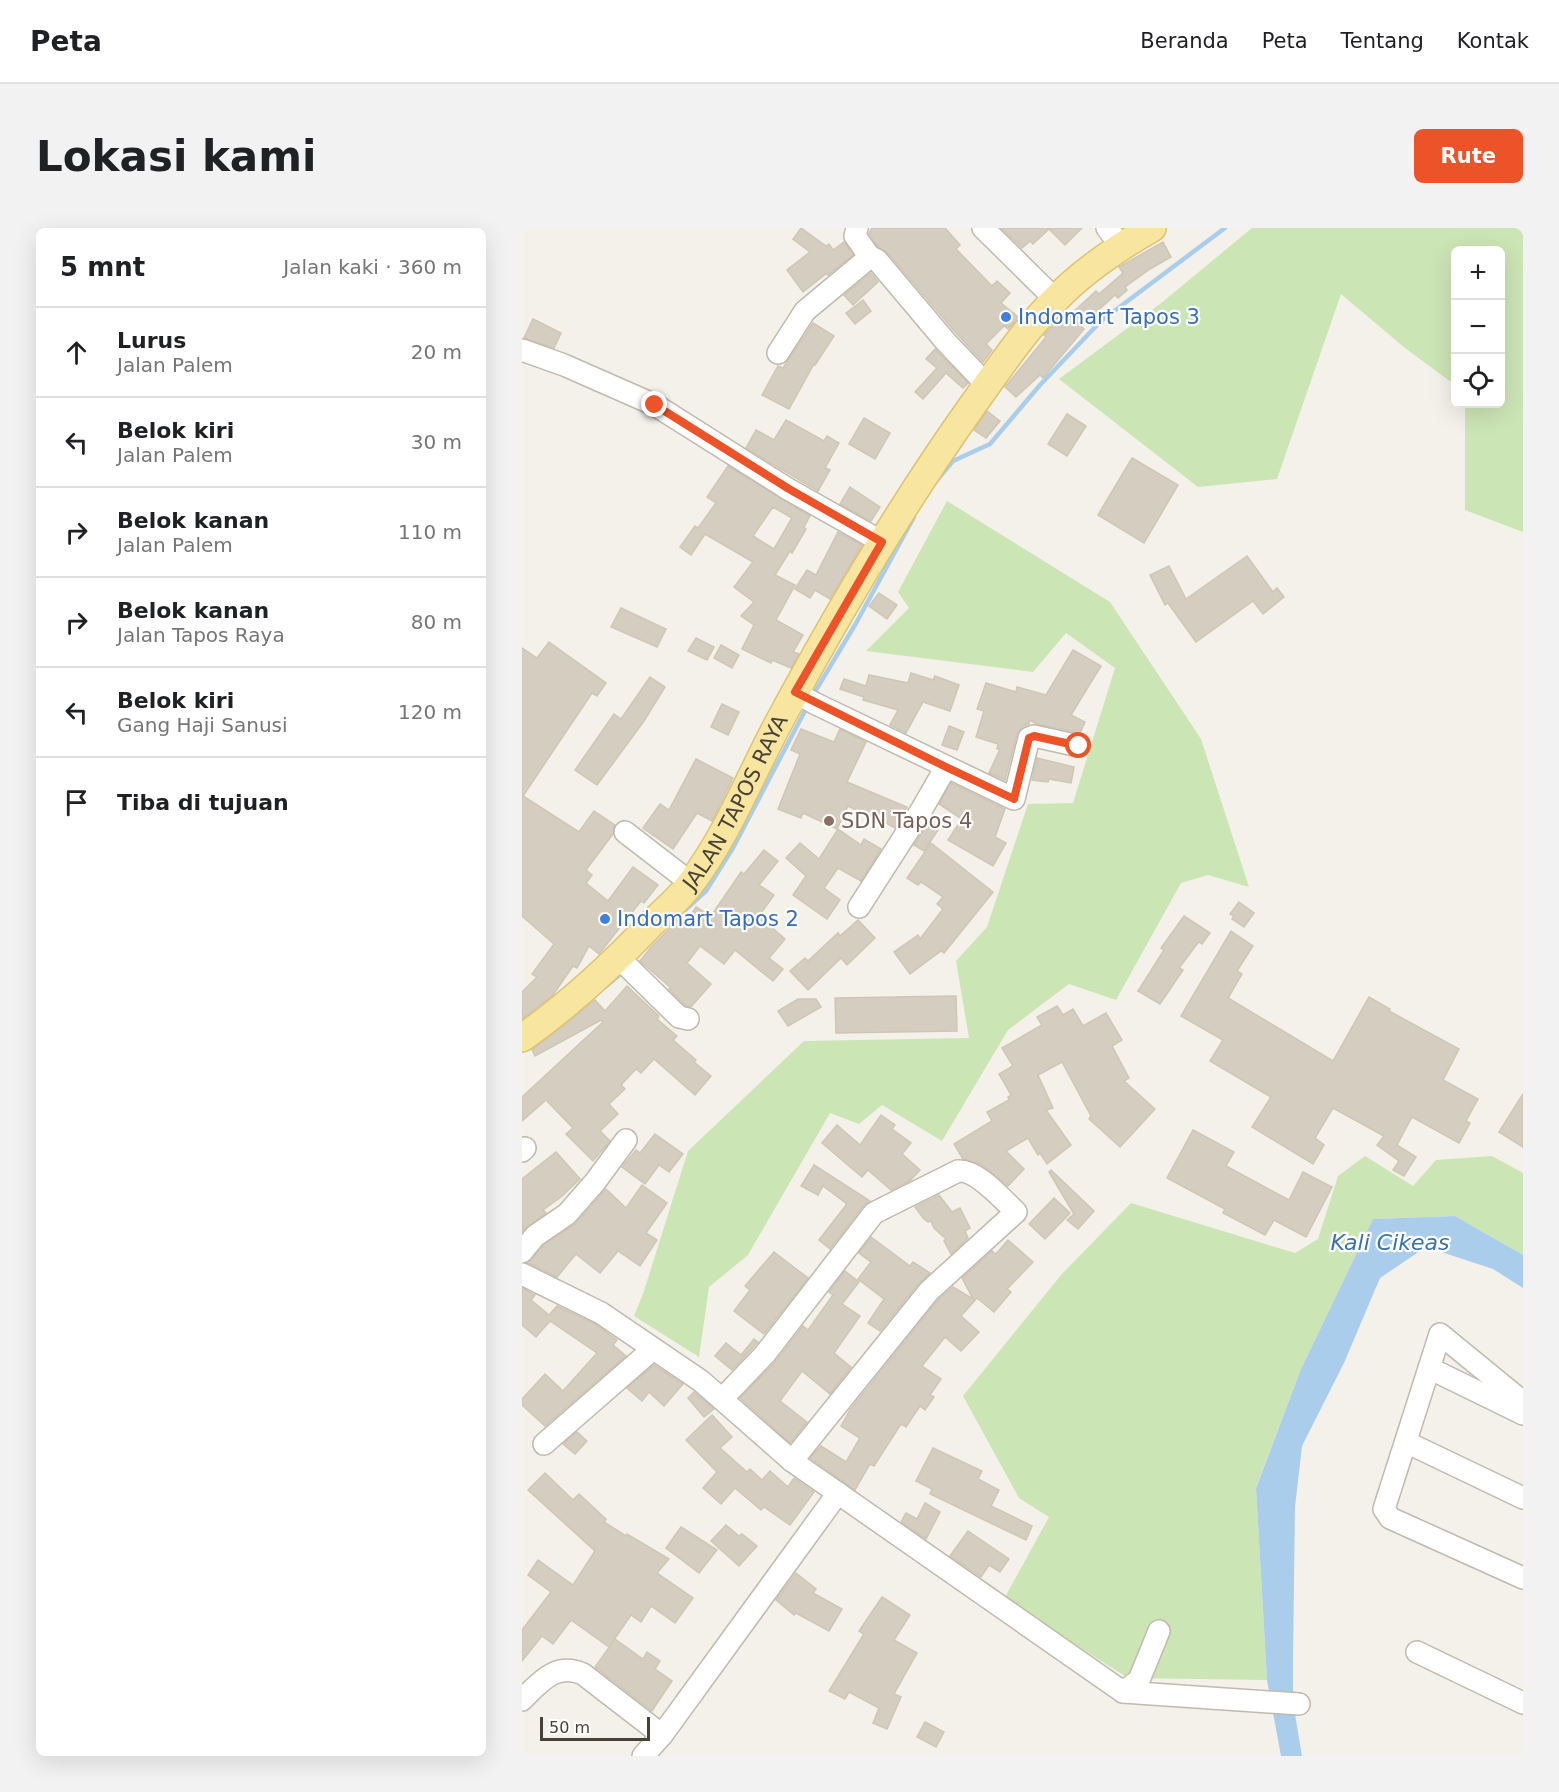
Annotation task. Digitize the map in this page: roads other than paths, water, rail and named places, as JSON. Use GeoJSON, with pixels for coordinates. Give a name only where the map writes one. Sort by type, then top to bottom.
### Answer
{"type":"FeatureCollection","features":[{"type":"Feature","properties":{"kind":"main road","name":"JALAN TAPOS RAYA"},"geometry":{"type":"LineString","coordinates":[[522,1038],[626,964],[691,883],[805,697],[882,542],[931,464],[1023,336],[1055,299],[1092,267],[1112,233],[1152,228]]}},
{"type":"Feature","properties":{"kind":"street"},"geometry":{"type":"LineString","coordinates":[[856,228],[855,237],[870,257],[877,260],[946,342],[987,385]]}},
{"type":"Feature","properties":{"kind":"street"},"geometry":{"type":"LineString","coordinates":[[983,228],[1055,299]]}},
{"type":"Feature","properties":{"kind":"street"},"geometry":{"type":"LineString","coordinates":[[778,353],[805,311],[870,257]]}},
{"type":"Feature","properties":{"kind":"street"},"geometry":{"type":"LineString","coordinates":[[522,350],[574,369],[655,405],[789,489],[882,542]]}},
{"type":"Feature","properties":{"kind":"street"},"geometry":{"type":"LineString","coordinates":[[805,697],[1014,799],[1029,738],[1034,736],[1079,746]]}},
{"type":"Feature","properties":{"kind":"street"},"geometry":{"type":"LineString","coordinates":[[859,906],[922,809],[946,767]]}},
{"type":"Feature","properties":{"kind":"street"},"geometry":{"type":"LineString","coordinates":[[625,832],[691,883]]}},
{"type":"Feature","properties":{"kind":"street"},"geometry":{"type":"LineString","coordinates":[[626,964],[679,1017],[688,1019]]}},
{"type":"Feature","properties":{"kind":"street"},"geometry":{"type":"LineString","coordinates":[[522,1252],[535,1236],[567,1214],[595,1182],[626,1140]]}},
{"type":"Feature","properties":{"kind":"street"},"geometry":{"type":"LineString","coordinates":[[722,1399],[765,1354],[874,1213],[958,1171],[967,1172],[990,1186],[1016,1212],[929,1291],[792,1461]]}},
{"type":"Feature","properties":{"kind":"street"},"geometry":{"type":"LineString","coordinates":[[522,1274],[601,1314],[701,1381],[792,1461],[1124,1692],[1299,1704]]}},
{"type":"Feature","properties":{"kind":"street"},"geometry":{"type":"LineString","coordinates":[[1523,1402],[1440,1334],[1384,1509],[1390,1518],[1523,1578]]}},
{"type":"Feature","properties":{"kind":"street"},"geometry":{"type":"LineString","coordinates":[[544,1444],[653,1349]]}},
{"type":"Feature","properties":{"kind":"street"},"geometry":{"type":"LineString","coordinates":[[1429,1368],[1523,1414]]}},
{"type":"Feature","properties":{"kind":"street"},"geometry":{"type":"LineString","coordinates":[[1406,1442],[1523,1498]]}},
{"type":"Feature","properties":{"kind":"street"},"geometry":{"type":"LineString","coordinates":[[643,1756],[662,1735],[838,1493]]}},
{"type":"Feature","properties":{"kind":"street"},"geometry":{"type":"LineString","coordinates":[[1124,1692],[1139,1680],[1159,1631]]}},
{"type":"Feature","properties":{"kind":"street"},"geometry":{"type":"LineString","coordinates":[[1417,1652],[1523,1703]]}},
{"type":"Feature","properties":{"kind":"street"},"geometry":{"type":"LineString","coordinates":[[525,1692],[555,1672],[575,1671],[583,1674],[662,1735]]}},
{"type":"Feature","properties":{"kind":"water","name":"Kali Cikeas"},"geometry":{"type":"Polygon","coordinates":[[[1455,1216],[1523,1255],[1523,1288],[1493,1269],[1426,1247],[1380,1278],[1344,1363],[1302,1446],[1295,1507],[1293,1702],[1302,1756],[1281,1756],[1267,1680],[1256,1488],[1301,1369],[1373,1219],[1455,1216]]]}},
{"type":"Feature","properties":{"kind":"waterway"},"geometry":{"type":"LineString","coordinates":[[937,480],[953,461],[990,444],[1040,385],[1101,321],[1225,228]]}},
{"type":"Feature","properties":{"kind":"waterway"},"geometry":{"type":"LineString","coordinates":[[813,695],[855,625],[914,517]]}},
{"type":"Feature","properties":{"kind":"waterway"},"geometry":{"type":"LineString","coordinates":[[674,920],[706,891],[733,848],[808,705]]}},
{"type":"Feature","properties":{"kind":"waterway"},"geometry":{"type":"LineString","coordinates":[[605,987],[624,971]]}},
{"type":"Feature","properties":{"kind":"place","name":"Indomart Tapos 3"},"geometry":{"type":"Point","coordinates":[1006,317]}},
{"type":"Feature","properties":{"kind":"place","name":"SDN Tapos 4"},"geometry":{"type":"Point","coordinates":[829,821]}},
{"type":"Feature","properties":{"kind":"place","name":"Indomart Tapos 2"},"geometry":{"type":"Point","coordinates":[605,919]}}]}
